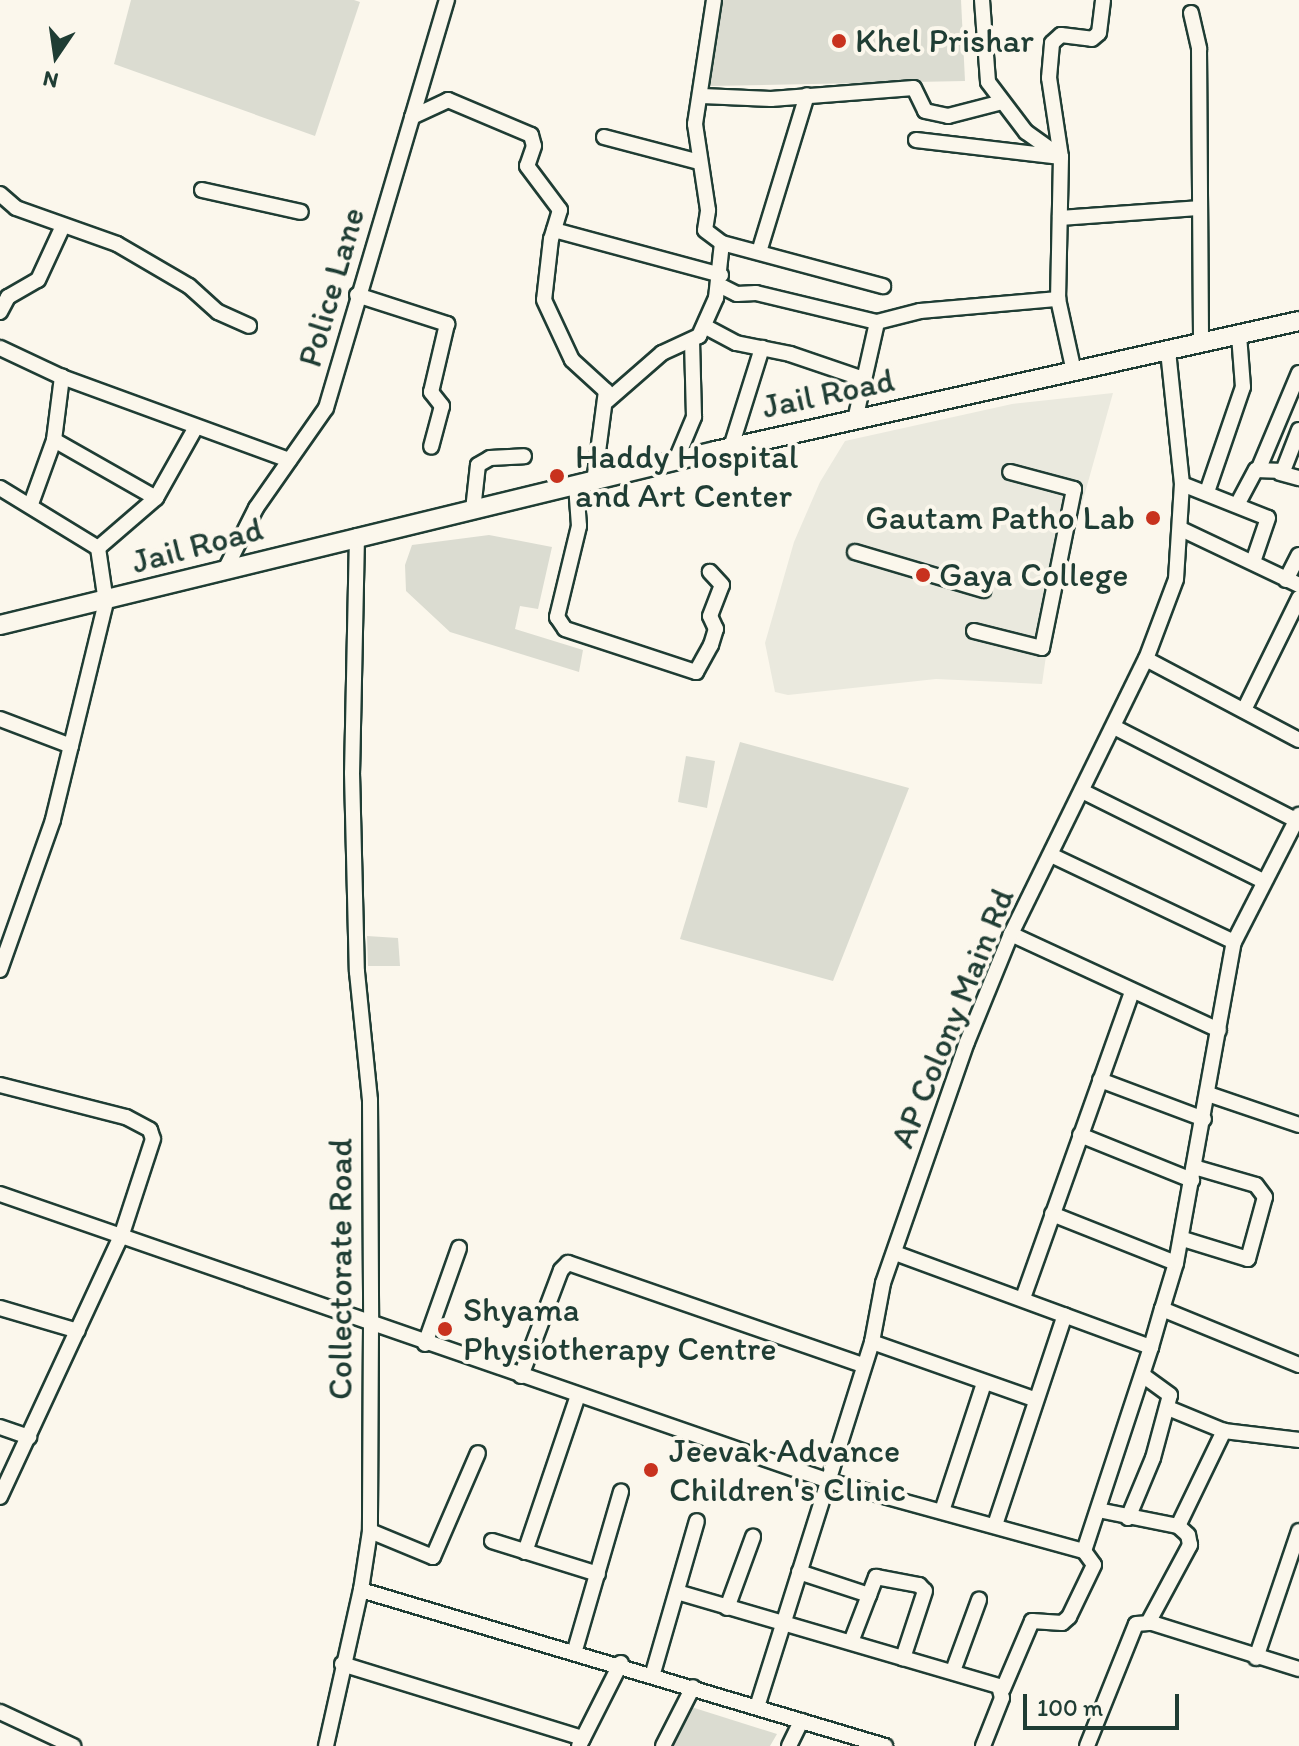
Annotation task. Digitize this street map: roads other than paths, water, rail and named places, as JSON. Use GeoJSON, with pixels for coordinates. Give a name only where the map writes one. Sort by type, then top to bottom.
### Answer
{"type":"FeatureCollection","features":[{"type":"Feature","properties":{"kind":"main road","name":"Jail Road"},"geometry":{"type":"LineString","coordinates":[[0,625],[106,602],[226,568],[731,447],[1299,321]]}},
{"type":"Feature","properties":{"kind":"street","name":"Police Lane"},"geometry":{"type":"LineString","coordinates":[[226,568],[240,537],[326,408],[357,295],[447,0]]}},
{"type":"Feature","properties":{"kind":"street"},"geometry":{"type":"LineString","coordinates":[[702,96],[697,89],[714,0]]}},
{"type":"Feature","properties":{"kind":"street"},"geometry":{"type":"LineString","coordinates":[[982,0],[988,82],[1026,132],[1061,157]]}},
{"type":"Feature","properties":{"kind":"street"},"geometry":{"type":"LineString","coordinates":[[1074,372],[1058,299],[1061,157],[1049,78],[1052,43],[1061,35],[1092,39],[1099,33],[1103,0]]}},
{"type":"Feature","properties":{"kind":"street"},"geometry":{"type":"LineString","coordinates":[[1191,13],[1198,37],[1201,343]]}},
{"type":"Feature","properties":{"kind":"street"},"geometry":{"type":"LineString","coordinates":[[702,96],[771,99],[914,88],[925,111],[948,116],[1002,102]]}},
{"type":"Feature","properties":{"kind":"street"},"geometry":{"type":"LineString","coordinates":[[759,252],[807,95]]}},
{"type":"Feature","properties":{"kind":"street"},"geometry":{"type":"LineString","coordinates":[[702,96],[696,107],[699,162],[708,210],[705,230],[722,243],[883,286]]}},
{"type":"Feature","properties":{"kind":"street"},"geometry":{"type":"LineString","coordinates":[[412,117],[448,100],[531,135],[534,146],[527,166],[560,210],[554,230],[544,300],[566,351],[602,383],[607,401],[585,483],[579,526],[557,617],[565,629],[696,672],[716,629],[710,616],[722,585],[710,572]]}},
{"type":"Feature","properties":{"kind":"street"},"geometry":{"type":"LineString","coordinates":[[604,137],[699,162]]}},
{"type":"Feature","properties":{"kind":"street"},"geometry":{"type":"LineString","coordinates":[[916,140],[1061,157]]}},
{"type":"Feature","properties":{"kind":"street"},"geometry":{"type":"LineString","coordinates":[[202,190],[301,212]]}},
{"type":"Feature","properties":{"kind":"street"},"geometry":{"type":"LineString","coordinates":[[0,194],[16,208],[62,228],[117,244],[189,286],[218,312],[249,326]]}},
{"type":"Feature","properties":{"kind":"street"},"geometry":{"type":"LineString","coordinates":[[1060,218],[1198,208]]}},
{"type":"Feature","properties":{"kind":"street"},"geometry":{"type":"LineString","coordinates":[[0,312],[8,297],[38,280],[62,228]]}},
{"type":"Feature","properties":{"kind":"street"},"geometry":{"type":"LineString","coordinates":[[554,230],[720,280],[737,294],[756,293],[877,322],[920,311],[1058,299]]}},
{"type":"Feature","properties":{"kind":"street"},"geometry":{"type":"LineString","coordinates":[[607,401],[662,353],[692,341],[706,327],[720,280],[722,243]]}},
{"type":"Feature","properties":{"kind":"street"},"geometry":{"type":"LineString","coordinates":[[357,295],[447,324],[431,392],[442,406],[431,447]]}},
{"type":"Feature","properties":{"kind":"street"},"geometry":{"type":"LineString","coordinates":[[855,420],[877,322]]}},
{"type":"Feature","properties":{"kind":"street"},"geometry":{"type":"LineString","coordinates":[[706,327],[736,343],[864,379]]}},
{"type":"Feature","properties":{"kind":"street"},"geometry":{"type":"LineString","coordinates":[[1207,492],[1243,387],[1239,335]]}},
{"type":"Feature","properties":{"kind":"street"},"geometry":{"type":"LineString","coordinates":[[676,460],[694,417],[692,341]]}},
{"type":"Feature","properties":{"kind":"street"},"geometry":{"type":"LineString","coordinates":[[0,347],[62,377],[289,460]]}},
{"type":"Feature","properties":{"kind":"street"},"geometry":{"type":"LineString","coordinates":[[731,447],[762,348]]}},
{"type":"Feature","properties":{"kind":"street","name":"AP Colony Main Rd"},"geometry":{"type":"LineString","coordinates":[[757,1707],[872,1342],[895,1253],[1011,934],[1053,856],[1146,659],[1176,579],[1182,484],[1168,351]]}},
{"type":"Feature","properties":{"kind":"street"},"geometry":{"type":"LineString","coordinates":[[1237,505],[1259,468],[1299,373]]}},
{"type":"Feature","properties":{"kind":"street"},"geometry":{"type":"LineString","coordinates":[[31,504],[54,440],[62,377]]}},
{"type":"Feature","properties":{"kind":"street"},"geometry":{"type":"LineString","coordinates":[[98,548],[156,498],[196,427]]}},
{"type":"Feature","properties":{"kind":"street"},"geometry":{"type":"LineString","coordinates":[[1280,473],[1299,430]]}},
{"type":"Feature","properties":{"kind":"street"},"geometry":{"type":"LineString","coordinates":[[54,440],[156,498]]}},
{"type":"Feature","properties":{"kind":"street"},"geometry":{"type":"LineString","coordinates":[[473,510],[478,465],[490,458],[524,456]]}},
{"type":"Feature","properties":{"kind":"street"},"geometry":{"type":"LineString","coordinates":[[1259,468],[1299,478]]}},
{"type":"Feature","properties":{"kind":"street"},"geometry":{"type":"LineString","coordinates":[[974,631],[1042,648],[1074,489],[1010,472]]}},
{"type":"Feature","properties":{"kind":"street"},"geometry":{"type":"LineString","coordinates":[[1182,484],[1270,521],[1253,562]]}},
{"type":"Feature","properties":{"kind":"street"},"geometry":{"type":"LineString","coordinates":[[0,488],[31,504],[98,548],[106,602],[41,858],[0,970]]}},
{"type":"Feature","properties":{"kind":"street"},"geometry":{"type":"LineString","coordinates":[[1181,529],[1293,582],[1299,555]]}},
{"type":"Feature","properties":{"kind":"street","name":"Collectorate Road"},"geometry":{"type":"LineString","coordinates":[[329,1745],[342,1664],[361,1590],[370,1531],[370,1100],[357,972],[352,773],[357,536]]}},
{"type":"Feature","properties":{"kind":"street"},"geometry":{"type":"LineString","coordinates":[[855,552],[983,590]]}},
{"type":"Feature","properties":{"kind":"street"},"geometry":{"type":"LineString","coordinates":[[1244,710],[1299,598]]}},
{"type":"Feature","properties":{"kind":"street"},"geometry":{"type":"LineString","coordinates":[[1146,659],[1299,740]]}},
{"type":"Feature","properties":{"kind":"street"},"geometry":{"type":"LineString","coordinates":[[0,719],[71,746]]}},
{"type":"Feature","properties":{"kind":"street"},"geometry":{"type":"LineString","coordinates":[[1084,1551],[1183,1239],[1234,942],[1261,880],[1292,846],[1298,818],[1114,727]]}},
{"type":"Feature","properties":{"kind":"street"},"geometry":{"type":"LineString","coordinates":[[1082,791],[1261,880]]}},
{"type":"Feature","properties":{"kind":"street"},"geometry":{"type":"LineString","coordinates":[[1053,856],[1234,942]]}},
{"type":"Feature","properties":{"kind":"street"},"geometry":{"type":"LineString","coordinates":[[1011,934],[1219,1030]]}},
{"type":"Feature","properties":{"kind":"street"},"geometry":{"type":"LineString","coordinates":[[1023,1298],[1132,992]]}},
{"type":"Feature","properties":{"kind":"street"},"geometry":{"type":"LineString","coordinates":[[1100,1080],[1204,1119]]}},
{"type":"Feature","properties":{"kind":"street"},"geometry":{"type":"LineString","coordinates":[[0,1085],[126,1117],[150,1130],[152,1151],[122,1234],[0,1497]]}},
{"type":"Feature","properties":{"kind":"street"},"geometry":{"type":"LineString","coordinates":[[1208,1094],[1299,1125]]}},
{"type":"Feature","properties":{"kind":"street"},"geometry":{"type":"LineString","coordinates":[[1080,1135],[1193,1173],[1256,1185],[1265,1197],[1248,1259],[1183,1239]]}},
{"type":"Feature","properties":{"kind":"street"},"geometry":{"type":"LineString","coordinates":[[0,1194],[122,1234],[577,1398],[829,1481],[1084,1551],[1094,1565],[1069,1617],[1062,1623],[1032,1621],[983,1746]]}},
{"type":"Feature","properties":{"kind":"street"},"geometry":{"type":"LineString","coordinates":[[1052,1214],[1176,1263]]}},
{"type":"Feature","properties":{"kind":"street"},"geometry":{"type":"LineString","coordinates":[[425,1344],[459,1248]]}},
{"type":"Feature","properties":{"kind":"street"},"geometry":{"type":"LineString","coordinates":[[895,1253],[1151,1347]]}},
{"type":"Feature","properties":{"kind":"street"},"geometry":{"type":"LineString","coordinates":[[521,1376],[568,1263],[863,1365]]}},
{"type":"Feature","properties":{"kind":"street"},"geometry":{"type":"LineString","coordinates":[[0,1308],[78,1331]]}},
{"type":"Feature","properties":{"kind":"street"},"geometry":{"type":"LineString","coordinates":[[1162,1309],[1299,1362]]}},
{"type":"Feature","properties":{"kind":"street"},"geometry":{"type":"LineString","coordinates":[[995,1525],[1034,1399],[1065,1315]]}},
{"type":"Feature","properties":{"kind":"street"},"geometry":{"type":"LineString","coordinates":[[872,1342],[1034,1399]]}},
{"type":"Feature","properties":{"kind":"street"},"geometry":{"type":"LineString","coordinates":[[1128,1518],[1168,1408],[1167,1389],[1142,1375]]}},
{"type":"Feature","properties":{"kind":"street"},"geometry":{"type":"LineString","coordinates":[[942,1511],[984,1383]]}},
{"type":"Feature","properties":{"kind":"street"},"geometry":{"type":"LineString","coordinates":[[525,1552],[577,1398]]}},
{"type":"Feature","properties":{"kind":"street"},"geometry":{"type":"LineString","coordinates":[[1168,1408],[1224,1431],[1299,1440]]}},
{"type":"Feature","properties":{"kind":"street"},"geometry":{"type":"LineString","coordinates":[[0,1427],[29,1437]]}},
{"type":"Feature","properties":{"kind":"street"},"geometry":{"type":"LineString","coordinates":[[1178,1526],[1224,1431]]}},
{"type":"Feature","properties":{"kind":"street"},"geometry":{"type":"LineString","coordinates":[[370,1531],[433,1557],[478,1453]]}},
{"type":"Feature","properties":{"kind":"street"},"geometry":{"type":"LineString","coordinates":[[575,1650],[621,1492]]}},
{"type":"Feature","properties":{"kind":"street"},"geometry":{"type":"LineString","coordinates":[[1087,1746],[1131,1630],[1148,1623],[1190,1545],[1188,1535],[1178,1526],[1098,1510]]}},
{"type":"Feature","properties":{"kind":"street"},"geometry":{"type":"LineString","coordinates":[[653,1673],[697,1521]]}},
{"type":"Feature","properties":{"kind":"street"},"geometry":{"type":"LineString","coordinates":[[1256,1658],[1299,1531]]}},
{"type":"Feature","properties":{"kind":"street"},"geometry":{"type":"LineString","coordinates":[[727,1608],[753,1537]]}},
{"type":"Feature","properties":{"kind":"street"},"geometry":{"type":"LineString","coordinates":[[492,1541],[598,1574]]}},
{"type":"Feature","properties":{"kind":"street"},"geometry":{"type":"LineString","coordinates":[[799,1572],[869,1595]]}},
{"type":"Feature","properties":{"kind":"street"},"geometry":{"type":"LineString","coordinates":[[851,1642],[869,1595],[880,1576],[925,1588],[903,1658]]}},
{"type":"Feature","properties":{"kind":"street"},"geometry":{"type":"LineString","coordinates":[[361,1590],[621,1663],[885,1746]]}},
{"type":"Feature","properties":{"kind":"street"},"geometry":{"type":"LineString","coordinates":[[677,1592],[953,1671],[1003,1689]]}},
{"type":"Feature","properties":{"kind":"street"},"geometry":{"type":"LineString","coordinates":[[953,1671],[979,1600]]}},
{"type":"Feature","properties":{"kind":"street"},"geometry":{"type":"LineString","coordinates":[[1148,1623],[1299,1669]]}},
{"type":"Feature","properties":{"kind":"street"},"geometry":{"type":"LineString","coordinates":[[342,1664],[581,1742],[621,1663]]}},
{"type":"Feature","properties":{"kind":"street"},"geometry":{"type":"LineString","coordinates":[[663,1746],[693,1687]]}},
{"type":"Feature","properties":{"kind":"street"},"geometry":{"type":"LineString","coordinates":[[0,1712],[73,1746]]}},
{"type":"Feature","properties":{"kind":"street"},"geometry":{"type":"LineString","coordinates":[[789,1746],[801,1721]]}},
{"type":"Feature","properties":{"kind":"place","name":"Khel Prishar"},"geometry":{"type":"Point","coordinates":[839,41]}},
{"type":"Feature","properties":{"kind":"place","name":"Haddy Hospital and Art Center"},"geometry":{"type":"Point","coordinates":[557,476]}},
{"type":"Feature","properties":{"kind":"place","name":"Gautam Patho Lab"},"geometry":{"type":"Point","coordinates":[1153,518]}},
{"type":"Feature","properties":{"kind":"place","name":"Gaya College"},"geometry":{"type":"Point","coordinates":[923,575]}},
{"type":"Feature","properties":{"kind":"place","name":"Shyama Physiotherapy Centre"},"geometry":{"type":"Point","coordinates":[445,1329]}},
{"type":"Feature","properties":{"kind":"place","name":"Jeevak Advance Children's Clinic"},"geometry":{"type":"Point","coordinates":[651,1470]}}]}
